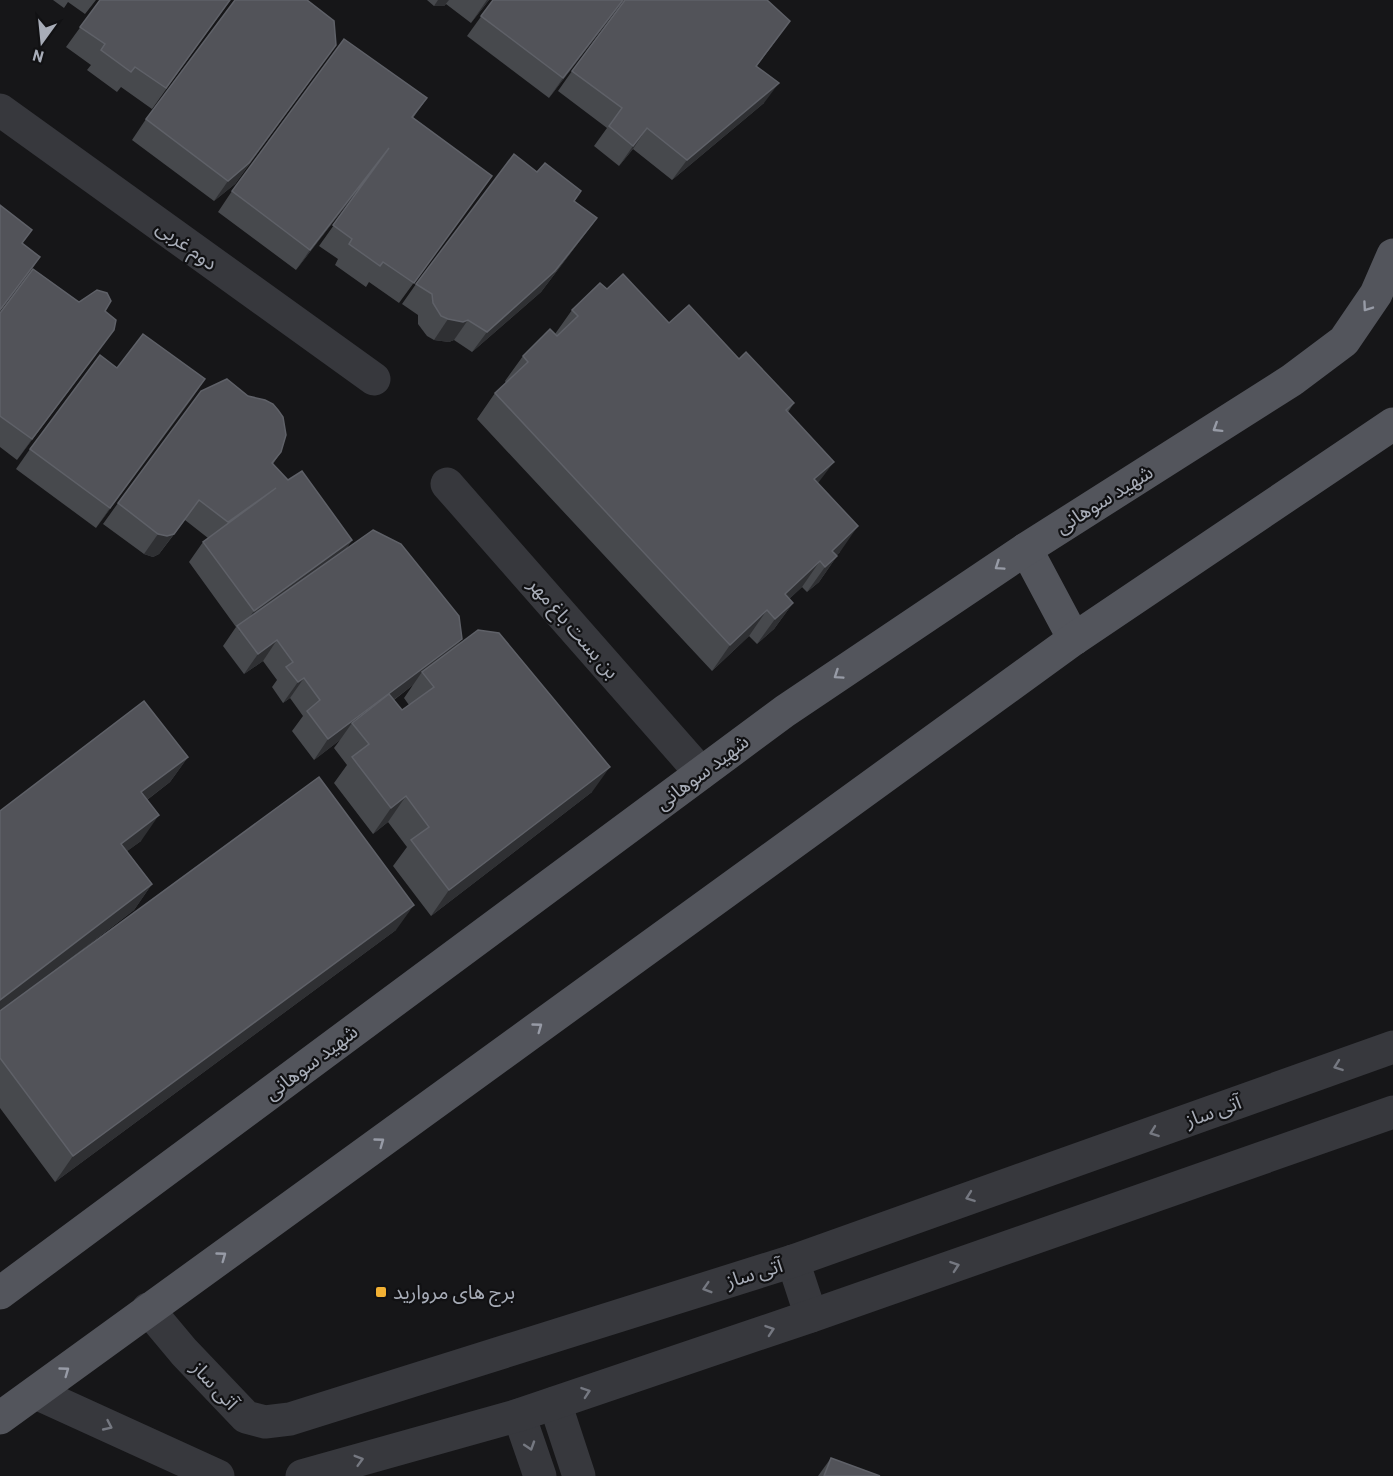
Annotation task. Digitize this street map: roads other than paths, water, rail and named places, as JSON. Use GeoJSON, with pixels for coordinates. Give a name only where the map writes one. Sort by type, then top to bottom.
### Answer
{"type":"FeatureCollection","features":[{"type":"Feature","properties":{"kind":"main road","name":"شهید سوهانی"},"geometry":{"type":"LineString","coordinates":[[0,1293],[784,711],[1026,549],[1292,380],[1344,341],[1376,294],[1393,255]]}},
{"type":"Feature","properties":{"kind":"main road"},"geometry":{"type":"LineString","coordinates":[[0,1418],[1074,639],[1393,424]]}},
{"type":"Feature","properties":{"kind":"main road"},"geometry":{"type":"LineString","coordinates":[[1026,549],[1074,639]]}},
{"type":"Feature","properties":{"kind":"street","name":"دوم غربی"},"geometry":{"type":"LineString","coordinates":[[0,110],[374,379]]}},
{"type":"Feature","properties":{"kind":"street","name":"بن بست باغ مهر"},"geometry":{"type":"LineString","coordinates":[[447,484],[701,773]]}},
{"type":"Feature","properties":{"kind":"street","name":"آتی ساز"},"geometry":{"type":"LineString","coordinates":[[148,1309],[184,1352],[246,1418],[265,1422],[290,1419],[793,1261],[1393,1047]]}},
{"type":"Feature","properties":{"kind":"street"},"geometry":{"type":"LineString","coordinates":[[302,1476],[519,1415],[1393,1113]]}},
{"type":"Feature","properties":{"kind":"street"},"geometry":{"type":"LineString","coordinates":[[793,1261],[811,1316]]}},
{"type":"Feature","properties":{"kind":"street"},"geometry":{"type":"LineString","coordinates":[[36,1393],[218,1476]]}},
{"type":"Feature","properties":{"kind":"street"},"geometry":{"type":"LineString","coordinates":[[555,1403],[579,1476]]}},
{"type":"Feature","properties":{"kind":"street"},"geometry":{"type":"LineString","coordinates":[[519,1415],[540,1476]]}},
{"type":"Feature","properties":{"kind":"place","name":"برج های مروارید"},"geometry":{"type":"Point","coordinates":[381,1292]}}]}
